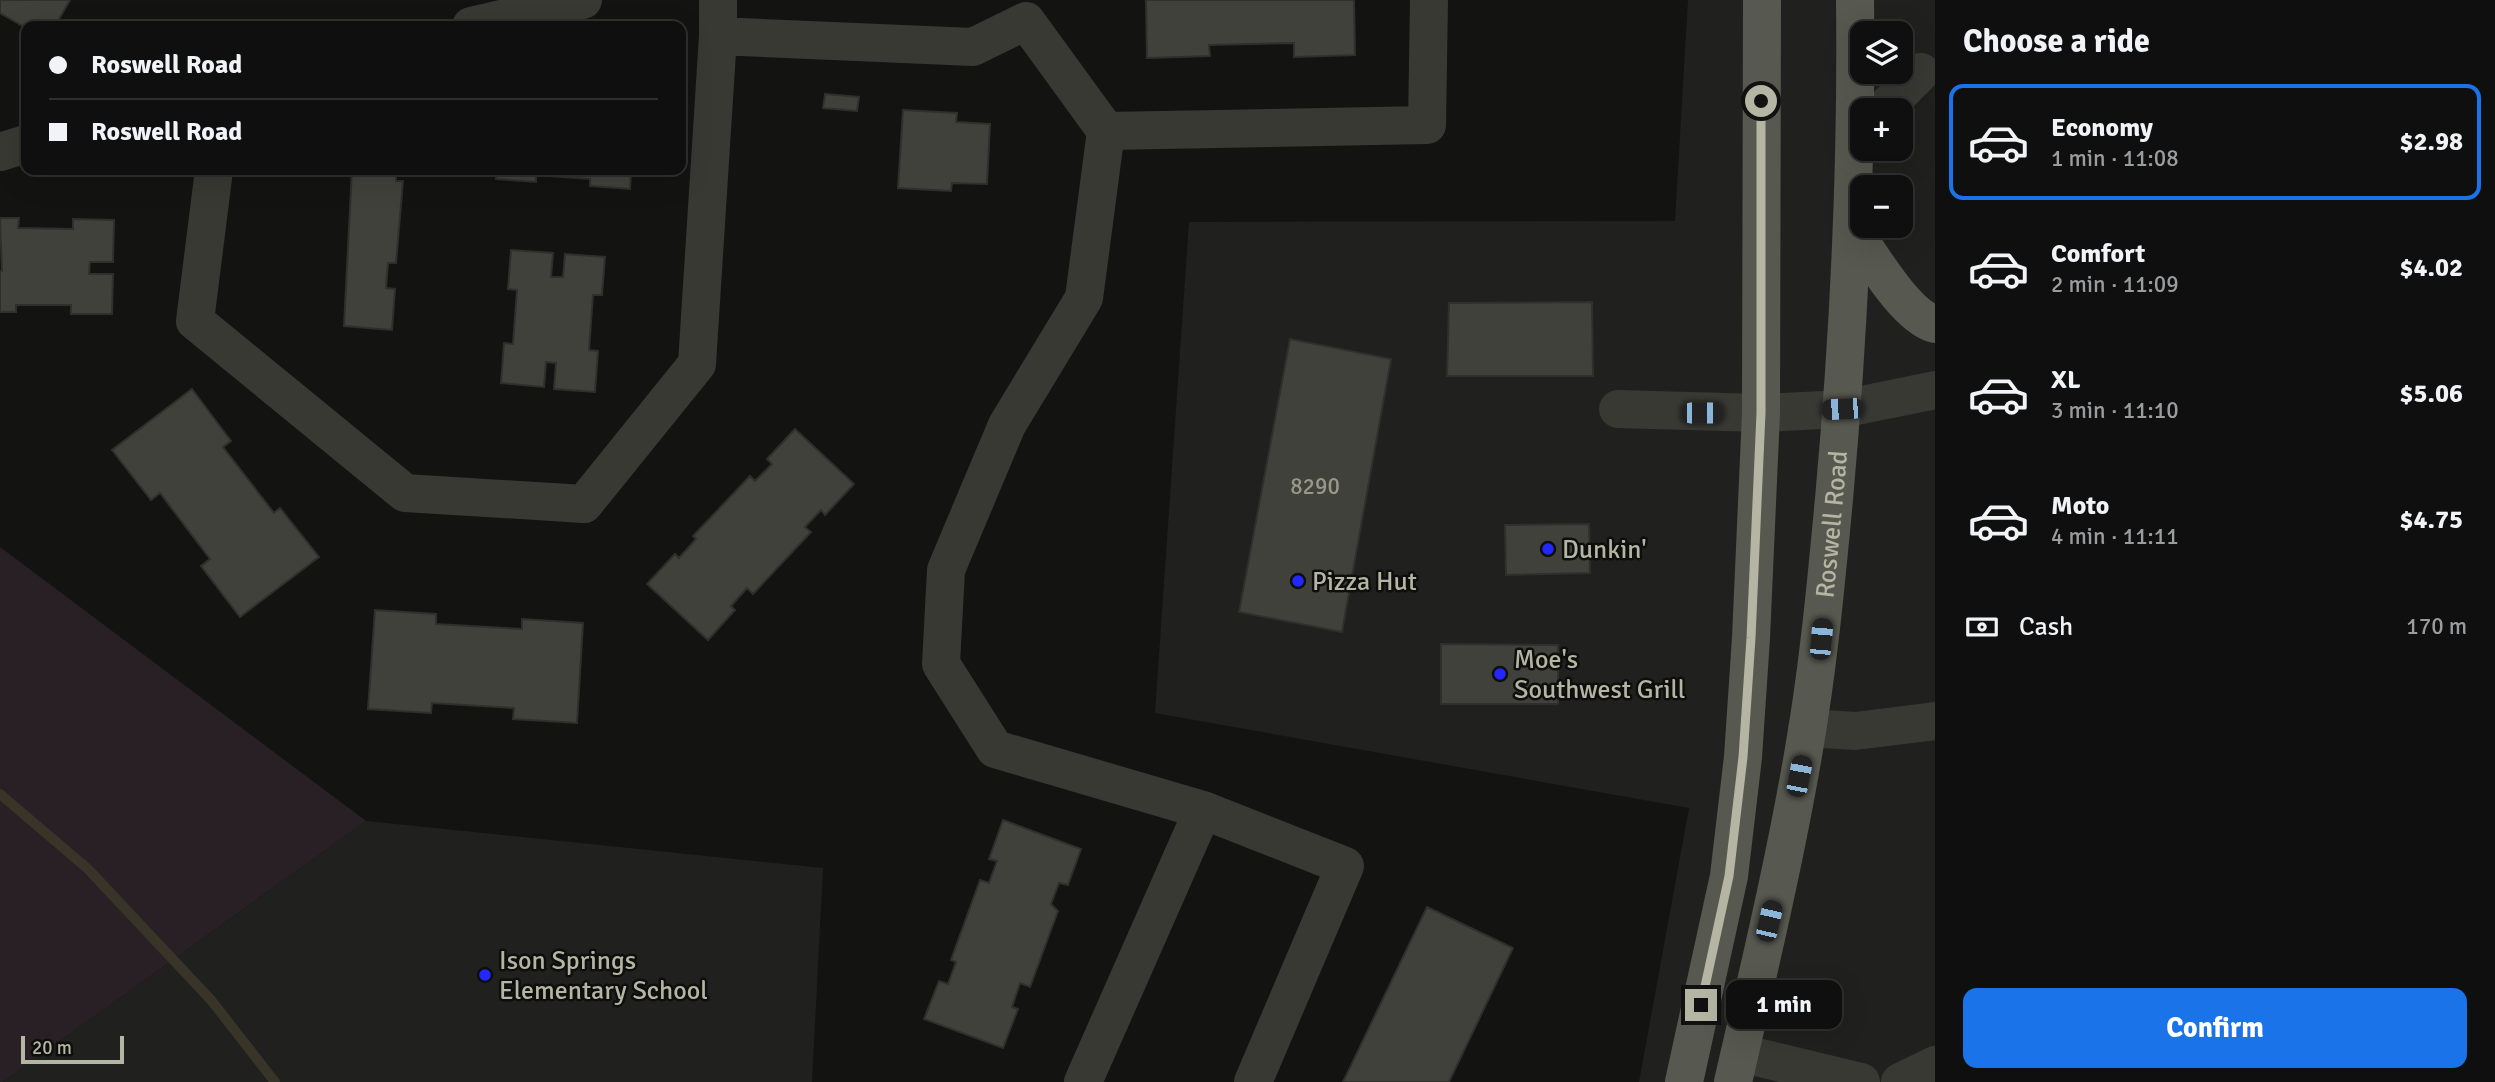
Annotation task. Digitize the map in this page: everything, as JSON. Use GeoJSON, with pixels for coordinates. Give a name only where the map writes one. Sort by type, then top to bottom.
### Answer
{"type":"FeatureCollection","features":[{"type":"Feature","properties":{"kind":"main road"},"geometry":{"type":"LineString","coordinates":[[1684,1082],[1729,876],[1741,770],[1751,638],[1761,413],[1762,0]]}},
{"type":"Feature","properties":{"kind":"main road","name":"Roswell Road"},"geometry":{"type":"LineString","coordinates":[[1855,175],[1863,15]]}},
{"type":"Feature","properties":{"kind":"main road","name":"Roswell Road"},"geometry":{"type":"LineString","coordinates":[[1736,1068],[1781,869],[1821,639],[1842,409],[1852,238]]}},
{"type":"Feature","properties":{"kind":"main road"},"geometry":{"type":"LineString","coordinates":[[1858,238],[1902,301],[1928,322],[1935,324]]}},
{"type":"Feature","properties":{"kind":"street"},"geometry":{"type":"LineString","coordinates":[[493,21],[583,0]]}},
{"type":"Feature","properties":{"kind":"street"},"geometry":{"type":"LineString","coordinates":[[1106,131],[1427,125],[1429,0]]}},
{"type":"Feature","properties":{"kind":"street"},"geometry":{"type":"LineString","coordinates":[[213,175],[195,321],[405,492],[584,504],[697,364],[718,18],[973,47],[1020,11],[1106,131],[1084,298],[1007,425],[946,570],[942,664],[995,749],[1203,810],[1345,866],[1253,1082]]}},
{"type":"Feature","properties":{"kind":"street"},"geometry":{"type":"LineString","coordinates":[[1893,98],[1919,66]]}},
{"type":"Feature","properties":{"kind":"street"},"geometry":{"type":"LineString","coordinates":[[0,152],[21,146]]}},
{"type":"Feature","properties":{"kind":"street"},"geometry":{"type":"LineString","coordinates":[[1618,409],[1761,413],[1842,409],[1935,390]]}},
{"type":"Feature","properties":{"kind":"street"},"geometry":{"type":"LineString","coordinates":[[1807,728],[1855,731],[1935,721]]}},
{"type":"Feature","properties":{"kind":"street"},"geometry":{"type":"LineString","coordinates":[[1083,1082],[1203,810]]}},
{"type":"Feature","properties":{"kind":"street"},"geometry":{"type":"LineString","coordinates":[[1900,1082],[1935,1065]]}},
{"type":"Feature","properties":{"kind":"street"},"geometry":{"type":"LineString","coordinates":[[1736,1068],[1861,1082]]}},
{"type":"Feature","properties":{"kind":"shaded area"},"geometry":{"type":"Polygon","coordinates":[[[1688,0],[1935,0],[1935,1082],[1639,1082],[1689,808],[1155,713],[1189,222],[1675,221],[1688,0]]]}},
{"type":"Feature","properties":{"kind":"shaded area"},"geometry":{"type":"Polygon","coordinates":[[[0,547],[366,821],[3,1082],[0,1082],[0,547]]]}},
{"type":"Feature","properties":{"kind":"shaded area","name":"Ison Springs Elementary School"},"geometry":{"type":"Polygon","coordinates":[[[366,821],[823,868],[812,1082],[3,1082],[366,821]]]}},
{"type":"Feature","properties":{"kind":"building"},"geometry":{"type":"Polygon","coordinates":[[[0,0],[70,0],[58,21],[21,21],[21,25],[0,13],[0,0]]]}},
{"type":"Feature","properties":{"kind":"building"},"geometry":{"type":"Polygon","coordinates":[[[1146,0],[1354,0],[1355,55],[1294,57],[1294,43],[1209,45],[1210,56],[1147,58],[1146,0]]]}},
{"type":"Feature","properties":{"kind":"building"},"geometry":{"type":"Polygon","coordinates":[[[825,94],[859,97],[857,111],[823,108],[825,94]]]}},
{"type":"Feature","properties":{"kind":"building"},"geometry":{"type":"Polygon","coordinates":[[[903,110],[957,113],[956,122],[990,124],[987,184],[952,183],[951,191],[898,188],[903,110]]]}},
{"type":"Feature","properties":{"kind":"building"},"geometry":{"type":"Polygon","coordinates":[[[352,175],[396,175],[396,181],[403,181],[396,263],[388,263],[386,288],[395,289],[392,330],[344,326],[352,175]]]}},
{"type":"Feature","properties":{"kind":"building"},"geometry":{"type":"Polygon","coordinates":[[[496,175],[536,175],[536,182],[496,179],[496,175]]]}},
{"type":"Feature","properties":{"kind":"building"},"geometry":{"type":"Polygon","coordinates":[[[536,175],[631,175],[630,189],[590,186],[590,179],[536,175]]]}},
{"type":"Feature","properties":{"kind":"building"},"geometry":{"type":"Polygon","coordinates":[[[0,218],[19,218],[18,228],[73,229],[73,219],[114,220],[113,262],[90,262],[89,274],[113,274],[112,314],[71,314],[71,305],[16,305],[16,312],[0,312],[0,218]]]}},
{"type":"Feature","properties":{"kind":"building"},"geometry":{"type":"Polygon","coordinates":[[[511,250],[553,253],[551,277],[563,277],[565,254],[605,257],[602,295],[593,295],[589,350],[598,351],[595,392],[554,389],[556,363],[546,362],[544,387],[501,383],[504,343],[513,344],[517,290],[508,289],[511,250]]]}},
{"type":"Feature","properties":{"kind":"building"},"geometry":{"type":"Polygon","coordinates":[[[1592,302],[1593,376],[1447,376],[1449,303],[1592,302]]]}},
{"type":"Feature","properties":{"kind":"building"},"geometry":{"type":"Polygon","coordinates":[[[1290,339],[1391,359],[1342,632],[1239,612],[1290,339]]]}},
{"type":"Feature","properties":{"kind":"building"},"geometry":{"type":"Polygon","coordinates":[[[192,389],[231,441],[223,447],[274,513],[280,508],[319,557],[240,617],[201,566],[210,559],[160,493],[151,500],[112,450],[192,389]]]}},
{"type":"Feature","properties":{"kind":"building"},"geometry":{"type":"Polygon","coordinates":[[[795,429],[854,484],[825,515],[821,510],[805,527],[811,532],[753,594],[747,588],[731,606],[735,610],[708,640],[647,584],[675,554],[679,558],[696,539],[693,536],[750,476],[755,481],[772,464],[767,459],[795,429]]]}},
{"type":"Feature","properties":{"kind":"building","name":"Dunkin'"},"geometry":{"type":"Polygon","coordinates":[[[1589,524],[1590,573],[1506,575],[1505,525],[1589,524]]]}},
{"type":"Feature","properties":{"kind":"building"},"geometry":{"type":"Polygon","coordinates":[[[375,610],[436,614],[436,624],[522,629],[522,619],[583,623],[577,723],[513,719],[514,708],[432,703],[431,713],[368,709],[375,610]]]}},
{"type":"Feature","properties":{"kind":"building","name":"Moe's Southwest Grill"},"geometry":{"type":"Polygon","coordinates":[[[1441,644],[1558,645],[1558,704],[1441,704],[1441,644]]]}},
{"type":"Feature","properties":{"kind":"building"},"geometry":{"type":"Polygon","coordinates":[[[1003,820],[1081,849],[1068,885],[1059,883],[1051,904],[1058,911],[1030,987],[1020,983],[1012,1007],[1018,1009],[1003,1048],[924,1019],[939,981],[948,984],[956,962],[951,960],[980,880],[989,883],[997,861],[989,859],[1003,820]]]}},
{"type":"Feature","properties":{"kind":"building"},"geometry":{"type":"Polygon","coordinates":[[[1427,907],[1513,948],[1449,1082],[1343,1082],[1427,907]]]}},
{"type":"Feature","properties":{"kind":"waterway"},"geometry":{"type":"LineString","coordinates":[[0,794],[88,869],[211,1000],[275,1082]]}},
{"type":"Feature","properties":{"kind":"place","name":"Dunkin'"},"geometry":{"type":"Point","coordinates":[1548,549]}},
{"type":"Feature","properties":{"kind":"place","name":"Pizza Hut"},"geometry":{"type":"Point","coordinates":[1298,581]}},
{"type":"Feature","properties":{"kind":"place","name":"Moe's Southwest Grill"},"geometry":{"type":"Point","coordinates":[1500,674]}},
{"type":"Feature","properties":{"kind":"place","name":"Ison Springs Elementary School"},"geometry":{"type":"Point","coordinates":[485,975]}},
{"type":"Feature","properties":{"kind":"route"},"geometry":{"type":"LineString","coordinates":[[1701,1005],[1729,876],[1743,757],[1751,638],[1761,413],[1761,101]]}}]}
